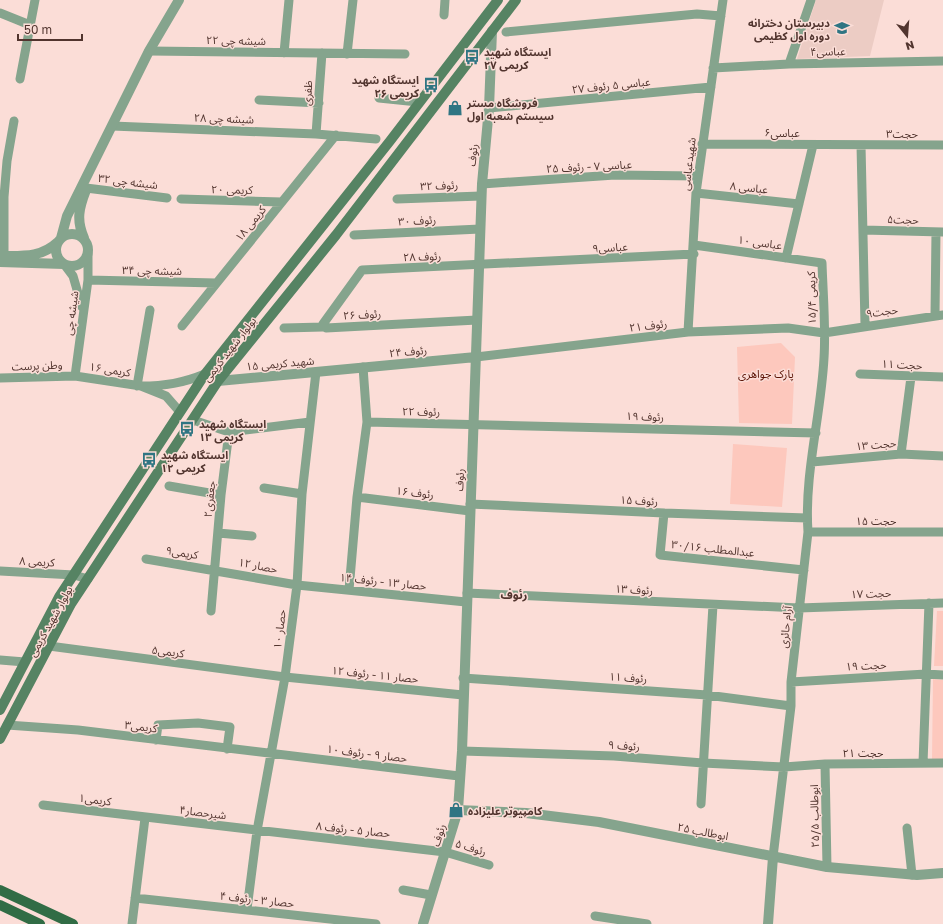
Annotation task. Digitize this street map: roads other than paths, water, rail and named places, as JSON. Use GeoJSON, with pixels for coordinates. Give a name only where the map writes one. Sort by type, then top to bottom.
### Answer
{"type":"FeatureCollection","features":[{"type":"Feature","properties":{"kind":"main road","name":"بولوار شهید کریمی"},"geometry":{"type":"LineString","coordinates":[[0,710],[59,597],[205,374],[385,147],[418,102],[498,0]]}},
{"type":"Feature","properties":{"kind":"main road","name":"بولوار شهید کریمی"},"geometry":{"type":"LineString","coordinates":[[0,740],[71,604],[218,381],[336,235],[516,0]]}},
{"type":"Feature","properties":{"kind":"main road"},"geometry":{"type":"LineString","coordinates":[[0,890],[73,924]]}},
{"type":"Feature","properties":{"kind":"main road"},"geometry":{"type":"LineString","coordinates":[[0,905],[40,924]]}},
{"type":"Feature","properties":{"kind":"street"},"geometry":{"type":"LineString","coordinates":[[20,79],[35,0]]}},
{"type":"Feature","properties":{"kind":"street"},"geometry":{"type":"LineString","coordinates":[[1,258],[72,266],[81,264],[88,254],[88,245],[84,238],[78,214],[86,188],[112,126],[149,51],[179,0]]}},
{"type":"Feature","properties":{"kind":"street"},"geometry":{"type":"LineString","coordinates":[[284,53],[288,0]]}},
{"type":"Feature","properties":{"kind":"street"},"geometry":{"type":"LineString","coordinates":[[347,54],[353,0]]}},
{"type":"Feature","properties":{"kind":"street"},"geometry":{"type":"LineString","coordinates":[[444,15],[445,0]]}},
{"type":"Feature","properties":{"kind":"street","name":"شهیدعباسی"},"geometry":{"type":"LineString","coordinates":[[688,332],[694,250],[696,193],[723,0]]}},
{"type":"Feature","properties":{"kind":"street"},"geometry":{"type":"LineString","coordinates":[[790,64],[811,0]]}},
{"type":"Feature","properties":{"kind":"street"},"geometry":{"type":"LineString","coordinates":[[0,13],[30,25]]}},
{"type":"Feature","properties":{"kind":"street"},"geometry":{"type":"LineString","coordinates":[[506,32],[697,14],[721,16]]}},
{"type":"Feature","properties":{"kind":"street","name":"رئوف"},"geometry":{"type":"LineString","coordinates":[[423,924],[458,810],[459,776],[462,750],[463,678],[481,196],[489,108],[492,31]]}},
{"type":"Feature","properties":{"kind":"street","name":"شیشه چی ۲۲"},"geometry":{"type":"LineString","coordinates":[[149,51],[405,54]]}},
{"type":"Feature","properties":{"kind":"street","name":"ظفری"},"geometry":{"type":"LineString","coordinates":[[316,134],[322,53]]}},
{"type":"Feature","properties":{"kind":"street","name":"عباسی۴"},"geometry":{"type":"LineString","coordinates":[[714,68],[790,64],[943,60]]}},
{"type":"Feature","properties":{"kind":"street","name":"عباسی ۵ رئوف ۲۷"},"geometry":{"type":"LineString","coordinates":[[489,108],[711,87]]}},
{"type":"Feature","properties":{"kind":"street"},"geometry":{"type":"LineString","coordinates":[[379,98],[418,102]]}},
{"type":"Feature","properties":{"kind":"street"},"geometry":{"type":"LineString","coordinates":[[259,100],[319,103]]}},
{"type":"Feature","properties":{"kind":"street"},"geometry":{"type":"LineString","coordinates":[[1,258],[7,161],[14,121]]}},
{"type":"Feature","properties":{"kind":"street","name":"شیشه چی ۲۸"},"geometry":{"type":"LineString","coordinates":[[112,126],[316,134],[376,139]]}},
{"type":"Feature","properties":{"kind":"street","name":"کریمی ۱۸"},"geometry":{"type":"LineString","coordinates":[[182,326],[336,135]]}},
{"type":"Feature","properties":{"kind":"street","name":"عباسی۶"},"geometry":{"type":"LineString","coordinates":[[702,144],[861,145]]}},
{"type":"Feature","properties":{"kind":"street"},"geometry":{"type":"LineString","coordinates":[[786,258],[813,144]]}},
{"type":"Feature","properties":{"kind":"street"},"geometry":{"type":"LineString","coordinates":[[861,145],[865,325]]}},
{"type":"Feature","properties":{"kind":"street","name":"حجت۳"},"geometry":{"type":"LineString","coordinates":[[861,145],[943,145]]}},
{"type":"Feature","properties":{"kind":"street"},"geometry":{"type":"LineString","coordinates":[[84,312],[73,276],[57,254],[59,240],[66,216],[100,153]]}},
{"type":"Feature","properties":{"kind":"street","name":"عباسی ۷ - رئوف ۲۵"},"geometry":{"type":"LineString","coordinates":[[482,184],[615,175],[698,176]]}},
{"type":"Feature","properties":{"kind":"street","name":"شیشه چی ۳۲"},"geometry":{"type":"LineString","coordinates":[[86,188],[168,198]]}},
{"type":"Feature","properties":{"kind":"street","name":"عباسی ۸"},"geometry":{"type":"LineString","coordinates":[[696,193],[799,204]]}},
{"type":"Feature","properties":{"kind":"street","name":"رئوف ۳۲"},"geometry":{"type":"LineString","coordinates":[[397,199],[481,196]]}},
{"type":"Feature","properties":{"kind":"street","name":"کریمی ۲۰"},"geometry":{"type":"LineString","coordinates":[[181,199],[282,202]]}},
{"type":"Feature","properties":{"kind":"street","name":"رئوف ۳۰"},"geometry":{"type":"LineString","coordinates":[[354,235],[480,229]]}},
{"type":"Feature","properties":{"kind":"street","name":"حجت۵"},"geometry":{"type":"LineString","coordinates":[[863,230],[940,232]]}},
{"type":"Feature","properties":{"kind":"street"},"geometry":{"type":"LineString","coordinates":[[939,315],[940,232]]}},
{"type":"Feature","properties":{"kind":"street"},"geometry":{"type":"LineString","coordinates":[[1,258],[38,255],[46,252],[59,240],[72,233],[84,238]]}},
{"type":"Feature","properties":{"kind":"street","name":"عباسی ۱۰"},"geometry":{"type":"LineString","coordinates":[[694,250],[786,258],[822,263]]}},
{"type":"Feature","properties":{"kind":"street","name":"عباسی۹"},"geometry":{"type":"LineString","coordinates":[[479,265],[528,263],[694,250]]}},
{"type":"Feature","properties":{"kind":"street","name":"شیشه چی"},"geometry":{"type":"LineString","coordinates":[[75,376],[88,280],[88,254]]}},
{"type":"Feature","properties":{"kind":"street","name":"کریمی ۱۵/۴"},"geometry":{"type":"LineString","coordinates":[[822,263],[824,333]]}},
{"type":"Feature","properties":{"kind":"street","name":"رئوف ۲۸"},"geometry":{"type":"LineString","coordinates":[[366,270],[479,265]]}},
{"type":"Feature","properties":{"kind":"street","name":"رئوف ۲۶"},"geometry":{"type":"LineString","coordinates":[[366,270],[359,272],[323,324],[323,327],[477,320]]}},
{"type":"Feature","properties":{"kind":"street","name":"شیشه چی ۳۴"},"geometry":{"type":"LineString","coordinates":[[88,280],[216,283]]}},
{"type":"Feature","properties":{"kind":"street"},"geometry":{"type":"LineString","coordinates":[[139,386],[150,310]]}},
{"type":"Feature","properties":{"kind":"street","name":"حجت۹"},"geometry":{"type":"LineString","coordinates":[[824,333],[865,325],[939,315]]}},
{"type":"Feature","properties":{"kind":"street"},"geometry":{"type":"LineString","coordinates":[[284,328],[323,327]]}},
{"type":"Feature","properties":{"kind":"street","name":"رئوف ۲۱"},"geometry":{"type":"LineString","coordinates":[[476,357],[688,332],[788,328],[824,333]]}},
{"type":"Feature","properties":{"kind":"street","name":"آرام حائری"},"geometry":{"type":"LineString","coordinates":[[768,924],[773,857],[791,706],[791,682],[808,532],[807,518],[824,359],[824,333]]}},
{"type":"Feature","properties":{"kind":"street","name":"رئوف ۲۴"},"geometry":{"type":"LineString","coordinates":[[343,370],[476,357]]}},
{"type":"Feature","properties":{"kind":"street"},"geometry":{"type":"LineString","coordinates":[[349,590],[357,497],[367,422],[363,367]]}},
{"type":"Feature","properties":{"kind":"street","name":"شهید کریمی ۱۵"},"geometry":{"type":"LineString","coordinates":[[218,381],[343,370]]}},
{"type":"Feature","properties":{"kind":"street","name":"حصار ۱۰"},"geometry":{"type":"LineString","coordinates":[[247,910],[257,831],[285,677],[297,585],[302,494],[316,372]]}},
{"type":"Feature","properties":{"kind":"street","name":"کریمی ۱۶"},"geometry":{"type":"LineString","coordinates":[[75,376],[139,386],[163,386],[177,384],[205,374]]}},
{"type":"Feature","properties":{"kind":"street","name":"حجت ۱۱"},"geometry":{"type":"LineString","coordinates":[[860,374],[900,374],[911,377],[943,377]]}},
{"type":"Feature","properties":{"kind":"street","name":"وطن پرست"},"geometry":{"type":"LineString","coordinates":[[0,378],[75,376]]}},
{"type":"Feature","properties":{"kind":"street"},"geometry":{"type":"LineString","coordinates":[[901,454],[911,377]]}},
{"type":"Feature","properties":{"kind":"street","name":"کریمی ۱۶"},"geometry":{"type":"LineString","coordinates":[[139,386],[166,396],[180,412]]}},
{"type":"Feature","properties":{"kind":"street"},"geometry":{"type":"LineString","coordinates":[[193,420],[229,432],[310,422]]}},
{"type":"Feature","properties":{"kind":"street","name":"رئوف ۲۲"},"geometry":{"type":"LineString","coordinates":[[367,422],[473,424]]}},
{"type":"Feature","properties":{"kind":"street","name":"رئوف ۱۹"},"geometry":{"type":"LineString","coordinates":[[473,424],[816,433]]}},
{"type":"Feature","properties":{"kind":"street","name":"جعفری۲"},"geometry":{"type":"LineString","coordinates":[[211,611],[221,495],[229,432]]}},
{"type":"Feature","properties":{"kind":"street","name":"حجت ۱۳"},"geometry":{"type":"LineString","coordinates":[[812,462],[901,454],[943,456]]}},
{"type":"Feature","properties":{"kind":"street"},"geometry":{"type":"LineString","coordinates":[[169,486],[221,495]]}},
{"type":"Feature","properties":{"kind":"street"},"geometry":{"type":"LineString","coordinates":[[264,488],[302,494]]}},
{"type":"Feature","properties":{"kind":"street","name":"رئوف ۱۶"},"geometry":{"type":"LineString","coordinates":[[357,497],[470,508]]}},
{"type":"Feature","properties":{"kind":"street","name":"رئوف ۱۵"},"geometry":{"type":"LineString","coordinates":[[470,508],[807,518]]}},
{"type":"Feature","properties":{"kind":"street","name":"عبدالمطلب ۳۰/۱۶"},"geometry":{"type":"LineString","coordinates":[[664,513],[660,555],[804,570]]}},
{"type":"Feature","properties":{"kind":"street","name":"حجت ۱۵"},"geometry":{"type":"LineString","coordinates":[[808,532],[943,532]]}},
{"type":"Feature","properties":{"kind":"street"},"geometry":{"type":"LineString","coordinates":[[218,533],[252,536]]}},
{"type":"Feature","properties":{"kind":"street","name":"کریمی۹"},"geometry":{"type":"LineString","coordinates":[[146,559],[215,569]]}},
{"type":"Feature","properties":{"kind":"street","name":"حصار ۱۲"},"geometry":{"type":"LineString","coordinates":[[215,569],[297,585]]}},
{"type":"Feature","properties":{"kind":"street","name":"کریمی ۸"},"geometry":{"type":"LineString","coordinates":[[0,571],[74,575],[88,579]]}},
{"type":"Feature","properties":{"kind":"street","name":"حصار ۱۳ - رئوف ۱۴"},"geometry":{"type":"LineString","coordinates":[[297,585],[467,598]]}},
{"type":"Feature","properties":{"kind":"street","name":"رئوف ۱۳"},"geometry":{"type":"LineString","coordinates":[[467,598],[799,608]]}},
{"type":"Feature","properties":{"kind":"street"},"geometry":{"type":"LineString","coordinates":[[923,763],[929,603]]}},
{"type":"Feature","properties":{"kind":"street","name":"حجت ۱۷"},"geometry":{"type":"LineString","coordinates":[[799,608],[943,603]]}},
{"type":"Feature","properties":{"kind":"street"},"geometry":{"type":"LineString","coordinates":[[701,804],[713,605]]}},
{"type":"Feature","properties":{"kind":"street","name":"کریمی۵"},"geometry":{"type":"LineString","coordinates":[[49,646],[285,677]]}},
{"type":"Feature","properties":{"kind":"street"},"geometry":{"type":"LineString","coordinates":[[0,660],[25,662]]}},
{"type":"Feature","properties":{"kind":"street","name":"حجت ۱۹"},"geometry":{"type":"LineString","coordinates":[[791,682],[926,674],[943,675]]}},
{"type":"Feature","properties":{"kind":"street","name":"حصار ۱۱ - رئوف ۱۲"},"geometry":{"type":"LineString","coordinates":[[285,677],[463,695]]}},
{"type":"Feature","properties":{"kind":"street","name":"رئوف ۱۱"},"geometry":{"type":"LineString","coordinates":[[463,678],[707,695],[791,706]]}},
{"type":"Feature","properties":{"kind":"street"},"geometry":{"type":"LineString","coordinates":[[156,740],[158,725],[198,722],[230,727],[227,749]]}},
{"type":"Feature","properties":{"kind":"street","name":"کریمی۳"},"geometry":{"type":"LineString","coordinates":[[7,725],[78,730],[271,754]]}},
{"type":"Feature","properties":{"kind":"street","name":"رئوف ۹"},"geometry":{"type":"LineString","coordinates":[[462,750],[614,756],[703,763],[784,767]]}},
{"type":"Feature","properties":{"kind":"street","name":"حصار ۹ - رئوف ۱۰"},"geometry":{"type":"LineString","coordinates":[[271,754],[459,776]]}},
{"type":"Feature","properties":{"kind":"street","name":"حجت ۲۱"},"geometry":{"type":"LineString","coordinates":[[784,767],[825,764],[943,763]]}},
{"type":"Feature","properties":{"kind":"street","name":"ابوطالب ۲۵/۵"},"geometry":{"type":"LineString","coordinates":[[825,764],[827,867]]}},
{"type":"Feature","properties":{"kind":"street","name":"کریمی۱"},"geometry":{"type":"LineString","coordinates":[[43,805],[145,818]]}},
{"type":"Feature","properties":{"kind":"street","name":"ابوطالب ۲۵"},"geometry":{"type":"LineString","coordinates":[[458,810],[526,813],[599,822],[827,867],[912,875],[943,873]]}},
{"type":"Feature","properties":{"kind":"street"},"geometry":{"type":"LineString","coordinates":[[132,924],[145,818]]}},
{"type":"Feature","properties":{"kind":"street","name":"شیرحصار۴"},"geometry":{"type":"LineString","coordinates":[[145,818],[257,831]]}},
{"type":"Feature","properties":{"kind":"street"},"geometry":{"type":"LineString","coordinates":[[908,828],[912,875]]}},
{"type":"Feature","properties":{"kind":"street","name":"حصار ۵ - رئوف ۸"},"geometry":{"type":"LineString","coordinates":[[257,831],[445,852]]}},
{"type":"Feature","properties":{"kind":"street","name":"رئوف ۵"},"geometry":{"type":"LineString","coordinates":[[445,852],[489,865]]}},
{"type":"Feature","properties":{"kind":"street"},"geometry":{"type":"LineString","coordinates":[[403,890],[431,895]]}},
{"type":"Feature","properties":{"kind":"street","name":"حصار ۳ - رئوف ۴"},"geometry":{"type":"LineString","coordinates":[[135,898],[376,924]]}},
{"type":"Feature","properties":{"kind":"street"},"geometry":{"type":"LineString","coordinates":[[596,916],[647,924]]}},
{"type":"Feature","properties":{"kind":"place","name":"دبیرستان دخترانه دوره اول کظیمی"},"geometry":{"type":"Point","coordinates":[842,28]}},
{"type":"Feature","properties":{"kind":"place","name":"ایستگاه شهید کریمی ۲۷"},"geometry":{"type":"Point","coordinates":[472,57]}},
{"type":"Feature","properties":{"kind":"place","name":"ایستگاه شهید کریمی ۲۶"},"geometry":{"type":"Point","coordinates":[431,85]}},
{"type":"Feature","properties":{"kind":"place","name":"فروشگاه مستر سیستم شعبه اول"},"geometry":{"type":"Point","coordinates":[455,108]}},
{"type":"Feature","properties":{"kind":"place","name":"ایستگاه شهید کریمی ۱۳"},"geometry":{"type":"Point","coordinates":[187,429]}},
{"type":"Feature","properties":{"kind":"place","name":"ایستگاه شهید کریمی ۱۲"},"geometry":{"type":"Point","coordinates":[149,460]}},
{"type":"Feature","properties":{"kind":"place","name":"کامپیوتر علیزاده"},"geometry":{"type":"Point","coordinates":[456,810]}},
{"type":"Feature","properties":{"kind":"district","name":"رئوف"},"geometry":{"type":"Point","coordinates":[514,594]}},
{"type":"Feature","properties":{"kind":"park label","name":"پارک جواهری"},"geometry":{"type":"Point","coordinates":[766,373]}}]}
